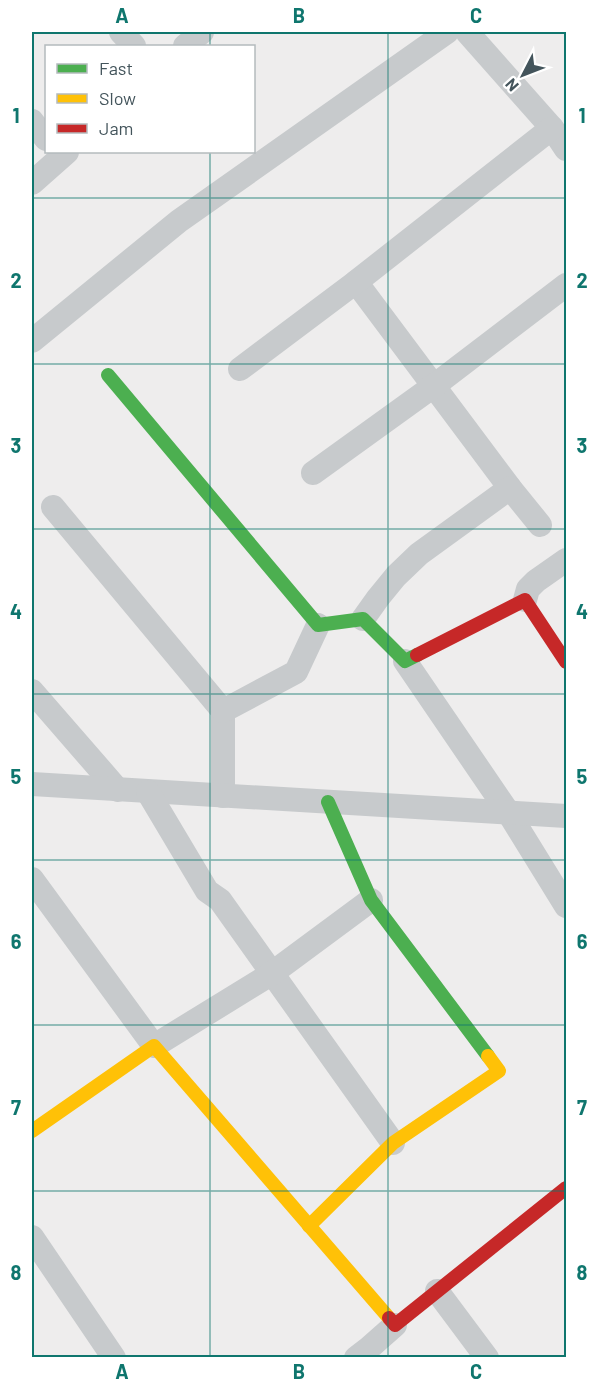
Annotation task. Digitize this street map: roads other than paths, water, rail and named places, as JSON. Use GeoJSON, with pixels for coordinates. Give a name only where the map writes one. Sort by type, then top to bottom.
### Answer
{"type":"FeatureCollection","features":[{"type":"Feature","properties":{"kind":"street"},"geometry":{"type":"LineString","coordinates":[[121,32],[133,45]]}},
{"type":"Feature","properties":{"kind":"street"},"geometry":{"type":"LineString","coordinates":[[186,45],[202,32]]}},
{"type":"Feature","properties":{"kind":"street"},"geometry":{"type":"LineString","coordinates":[[32,341],[179,221],[447,32]]}},
{"type":"Feature","properties":{"kind":"street"},"geometry":{"type":"LineString","coordinates":[[467,32],[552,128],[567,149]]}},
{"type":"Feature","properties":{"kind":"street"},"geometry":{"type":"LineString","coordinates":[[32,121],[45,135]]}},
{"type":"Feature","properties":{"kind":"street"},"geometry":{"type":"LineString","coordinates":[[240,369],[356,282],[552,128]]}},
{"type":"Feature","properties":{"kind":"street"},"geometry":{"type":"LineString","coordinates":[[32,183],[55,153]]}},
{"type":"Feature","properties":{"kind":"street"},"geometry":{"type":"LineString","coordinates":[[356,282],[540,525]]}},
{"type":"Feature","properties":{"kind":"street"},"geometry":{"type":"LineString","coordinates":[[313,473],[435,386],[567,285]]}},
{"type":"Feature","properties":{"kind":"street"},"geometry":{"type":"LineString","coordinates":[[108,375],[318,625]]}},
{"type":"Feature","properties":{"kind":"street"},"geometry":{"type":"LineString","coordinates":[[318,625],[363,619],[396,576],[419,554],[510,488]]}},
{"type":"Feature","properties":{"kind":"street"},"geometry":{"type":"LineString","coordinates":[[52,507],[224,711],[223,796]]}},
{"type":"Feature","properties":{"kind":"street"},"geometry":{"type":"LineString","coordinates":[[405,662],[525,600],[528,590],[536,580],[567,560]]}},
{"type":"Feature","properties":{"kind":"street"},"geometry":{"type":"LineString","coordinates":[[525,600],[567,662]]}},
{"type":"Feature","properties":{"kind":"street"},"geometry":{"type":"LineString","coordinates":[[363,619],[405,662],[508,812],[567,906]]}},
{"type":"Feature","properties":{"kind":"street"},"geometry":{"type":"LineString","coordinates":[[224,711],[296,672],[318,625]]}},
{"type":"Feature","properties":{"kind":"street"},"geometry":{"type":"LineString","coordinates":[[32,691],[118,790]]}},
{"type":"Feature","properties":{"kind":"street"},"geometry":{"type":"LineString","coordinates":[[32,784],[567,816]]}},
{"type":"Feature","properties":{"kind":"street"},"geometry":{"type":"LineString","coordinates":[[148,792],[207,891],[220,900],[393,1143]]}},
{"type":"Feature","properties":{"kind":"street"},"geometry":{"type":"LineString","coordinates":[[309,1226],[393,1143],[499,1071],[371,900],[328,802]]}},
{"type":"Feature","properties":{"kind":"street"},"geometry":{"type":"LineString","coordinates":[[32,879],[154,1046],[395,1325]]}},
{"type":"Feature","properties":{"kind":"street"},"geometry":{"type":"LineString","coordinates":[[32,1131],[154,1046],[271,974],[371,900]]}},
{"type":"Feature","properties":{"kind":"street"},"geometry":{"type":"LineString","coordinates":[[356,1358],[567,1188]]}},
{"type":"Feature","properties":{"kind":"street"},"geometry":{"type":"LineString","coordinates":[[32,1238],[114,1358]]}},
{"type":"Feature","properties":{"kind":"street"},"geometry":{"type":"LineString","coordinates":[[437,1291],[487,1358]]}}]}
